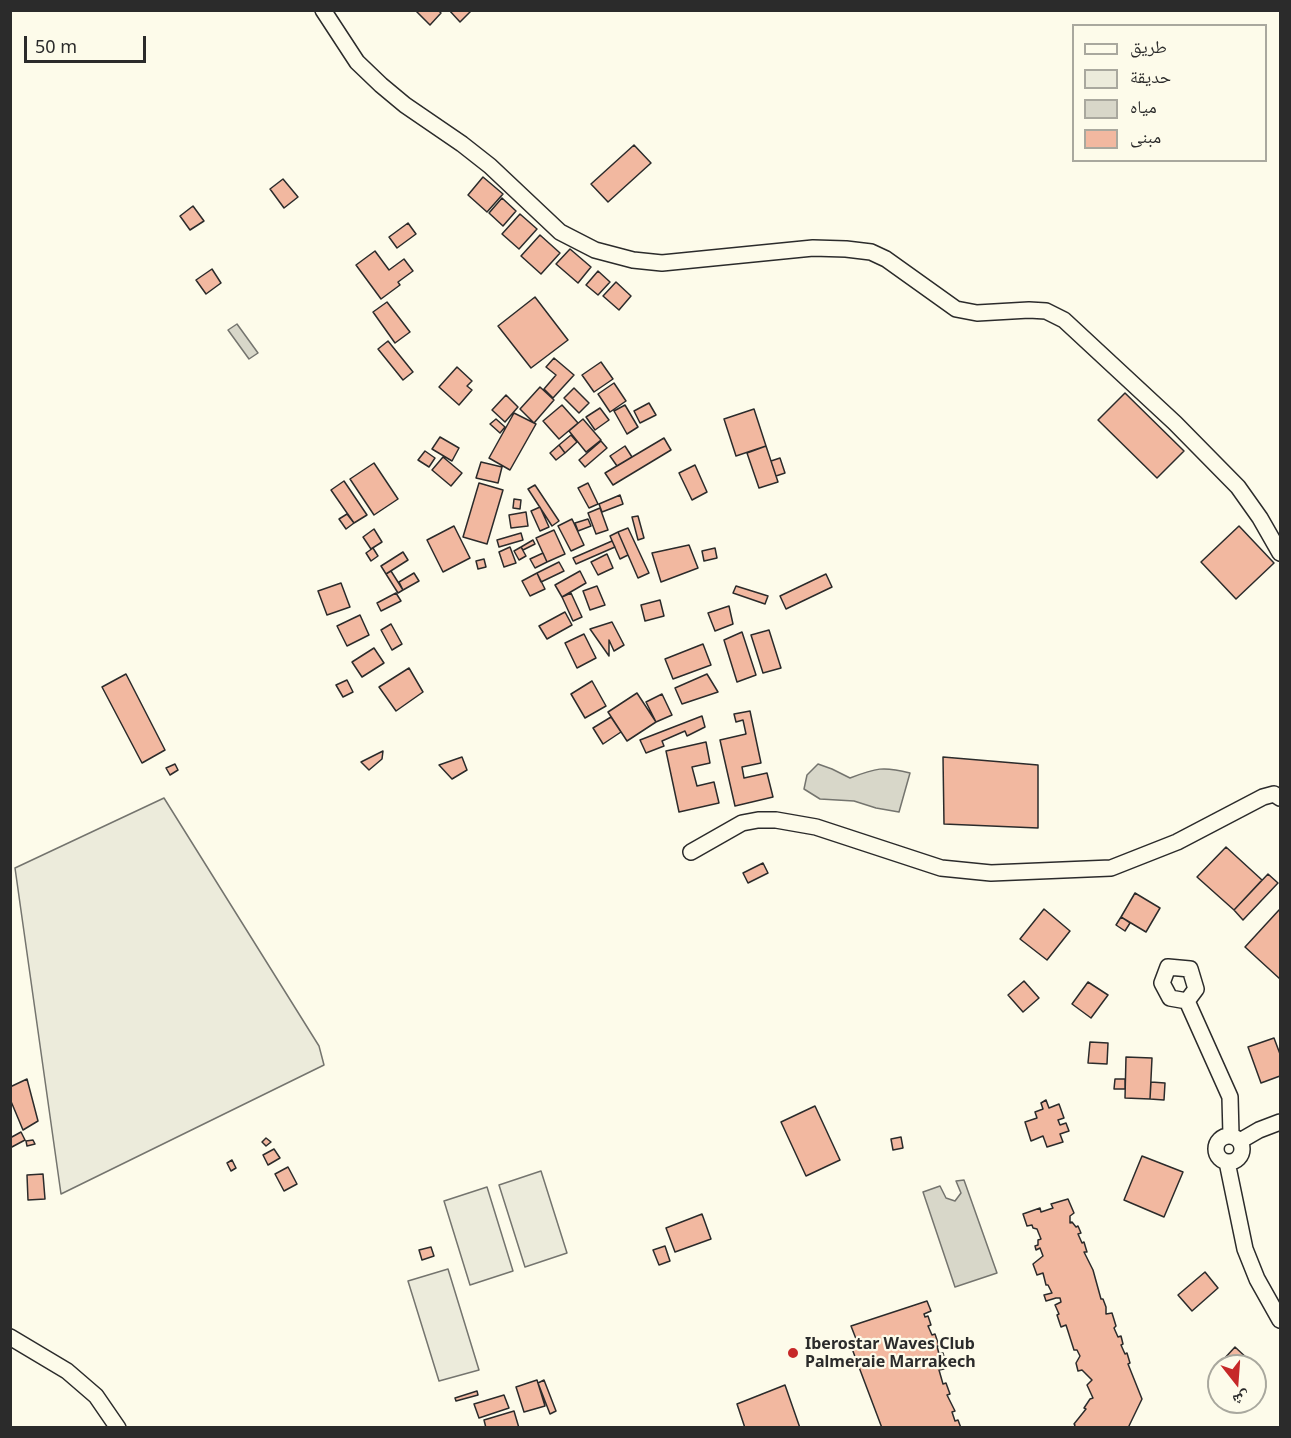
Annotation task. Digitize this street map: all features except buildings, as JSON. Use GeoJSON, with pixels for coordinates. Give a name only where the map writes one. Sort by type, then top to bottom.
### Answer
{"type":"FeatureCollection","features":[{"type":"Feature","properties":{"kind":"street"},"geometry":{"type":"LineString","coordinates":[[323,10],[357,62],[381,85],[490,166],[560,232],[595,250],[633,260],[662,263],[813,248],[871,252],[891,262],[956,309],[977,313],[1046,311],[1064,320],[1175,423],[1238,487],[1281,553]]}},
{"type":"Feature","properties":{"kind":"street"},"geometry":{"type":"LineString","coordinates":[[691,852],[742,823],[776,820],[816,827],[941,868],[991,873],[1111,868],[1176,842],[1263,797],[1274,794],[1281,798]]}},
{"type":"Feature","properties":{"kind":"street"},"geometry":{"type":"LineString","coordinates":[[1187,1001],[1230,1097],[1235,1138],[1242,1151],[1240,1156],[1232,1162],[1218,1157],[1215,1147],[1221,1138],[1235,1138],[1281,1122]]}},
{"type":"Feature","properties":{"kind":"street"},"geometry":{"type":"LineString","coordinates":[[1227,1162],[1245,1249],[1257,1278],[1281,1320]]}},
{"type":"Feature","properties":{"kind":"street"},"geometry":{"type":"LineString","coordinates":[[10,1337],[67,1371],[102,1403],[118,1428]]}},
{"type":"Feature","properties":{"kind":"green space"},"geometry":{"type":"Polygon","coordinates":[[[164,798],[319,1046],[324,1065],[61,1194],[15,868],[164,798]]]}},
{"type":"Feature","properties":{"kind":"green space"},"geometry":{"type":"Polygon","coordinates":[[[541,1171],[567,1253],[525,1267],[499,1185],[541,1171]]]}},
{"type":"Feature","properties":{"kind":"green space"},"geometry":{"type":"Polygon","coordinates":[[[487,1187],[513,1271],[470,1285],[444,1201],[487,1187]]]}},
{"type":"Feature","properties":{"kind":"green space"},"geometry":{"type":"Polygon","coordinates":[[[448,1269],[479,1370],[439,1381],[408,1281],[448,1269]]]}},
{"type":"Feature","properties":{"kind":"water"},"geometry":{"type":"Polygon","coordinates":[[[237,324],[258,353],[249,359],[228,330],[237,324]]]}},
{"type":"Feature","properties":{"kind":"water"},"geometry":{"type":"Polygon","coordinates":[[[818,764],[850,778],[880,769],[910,773],[899,812],[854,801],[820,799],[804,789],[807,775],[818,764]]]}},
{"type":"Feature","properties":{"kind":"water"},"geometry":{"type":"Polygon","coordinates":[[[964,1180],[997,1273],[955,1287],[923,1192],[940,1186],[946,1198],[955,1201],[961,1193],[956,1181],[964,1180]]]}},
{"type":"Feature","properties":{"kind":"place","name":"Iberostar Waves Club Palmeraie Marrakech"},"geometry":{"type":"Point","coordinates":[793,1353]}}]}
